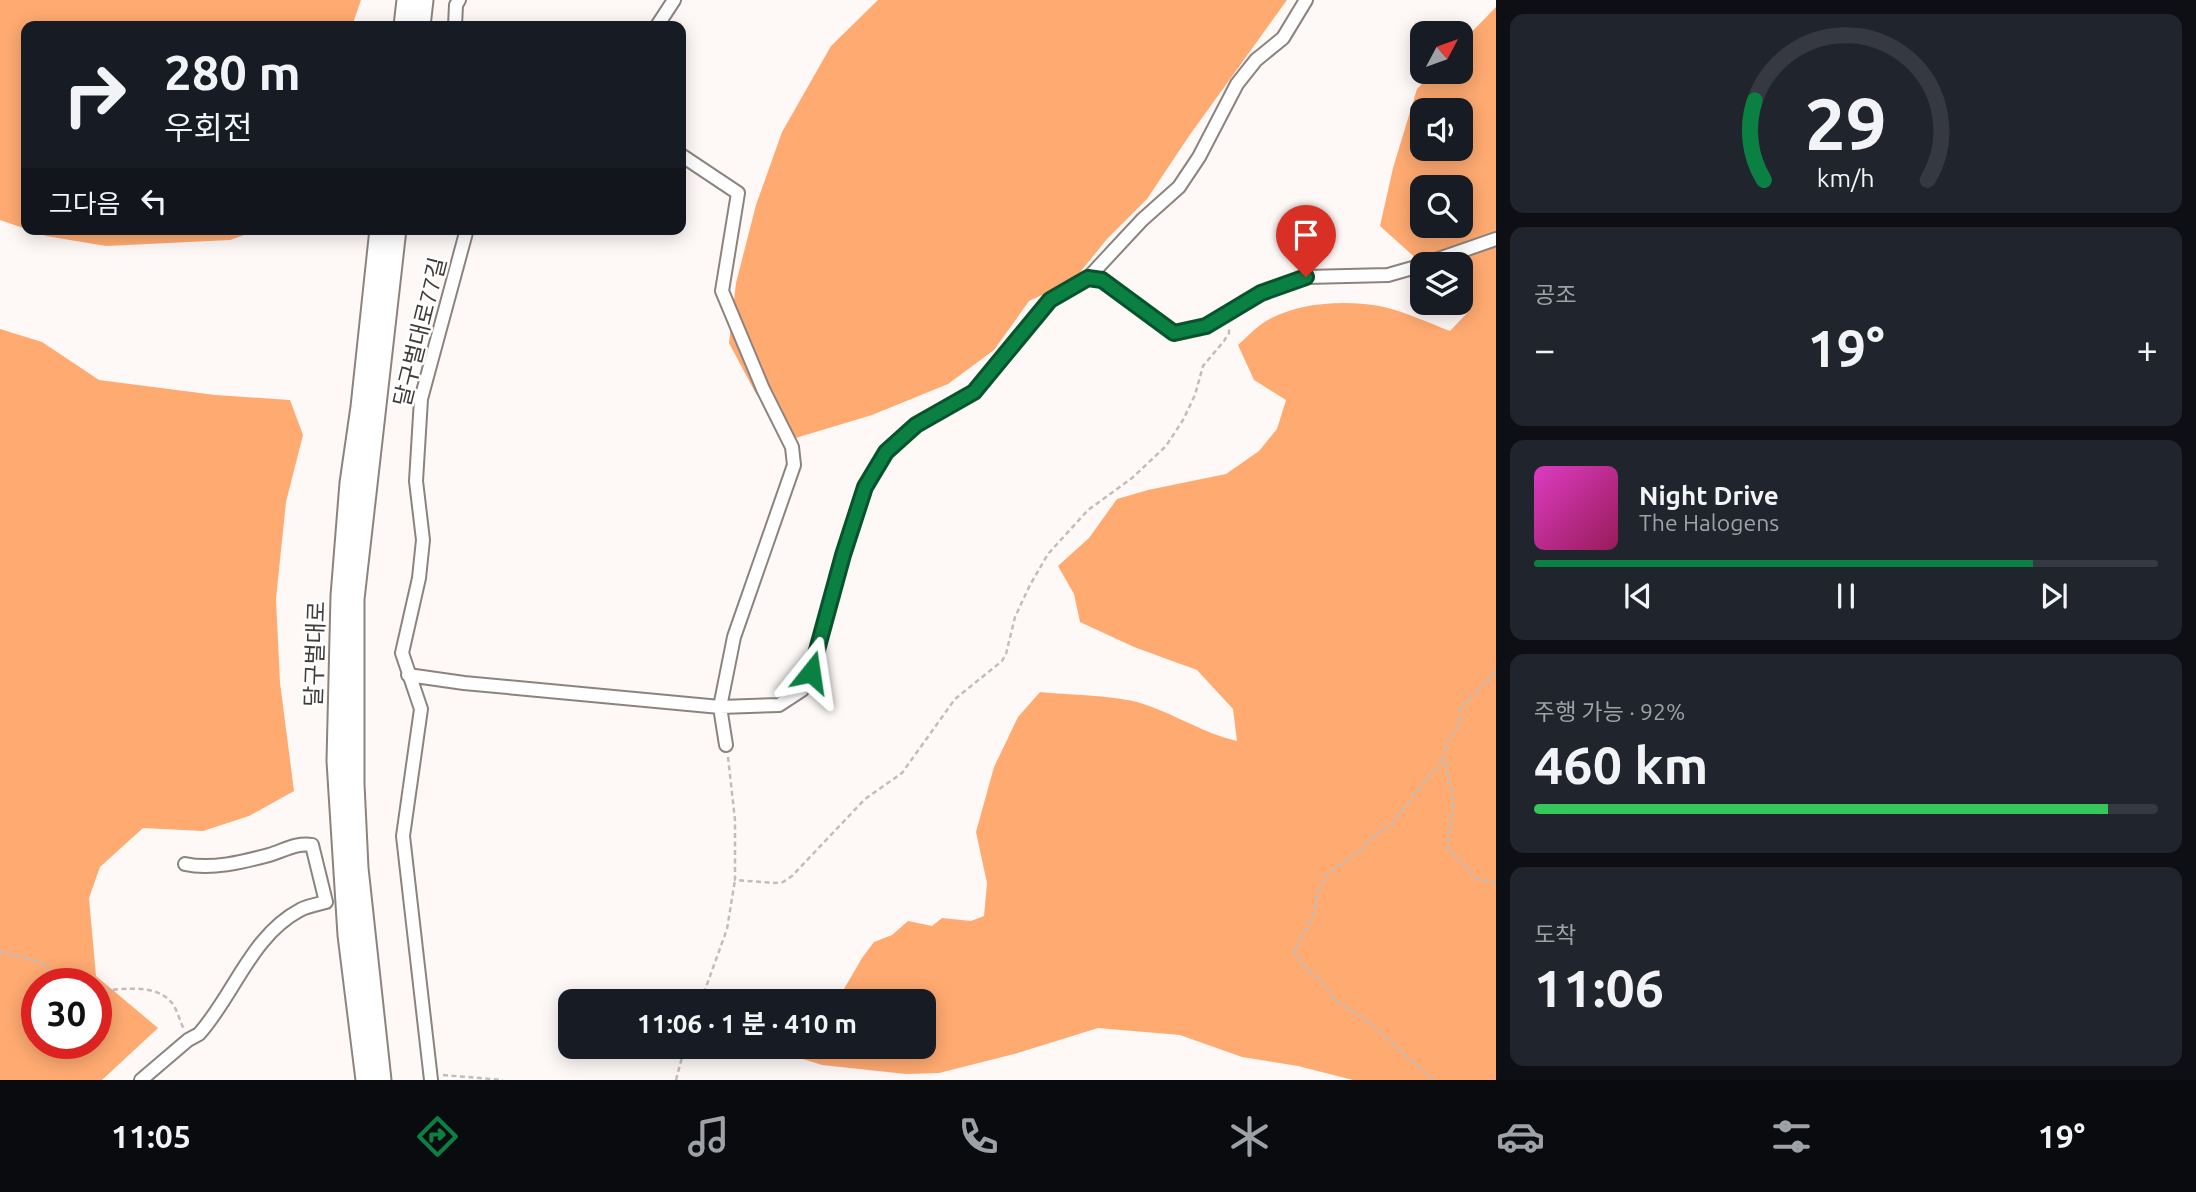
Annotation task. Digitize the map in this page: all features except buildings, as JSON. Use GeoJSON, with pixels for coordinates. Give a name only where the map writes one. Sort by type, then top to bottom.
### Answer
{"type":"FeatureCollection","features":[{"type":"Feature","properties":{"kind":"highway"},"geometry":{"type":"LineString","coordinates":[[405,21],[407,0]]}},
{"type":"Feature","properties":{"kind":"highway"},"geometry":{"type":"LineString","coordinates":[[421,21],[423,0]]}},
{"type":"Feature","properties":{"kind":"highway","name":"달구벌대로"},"geometry":{"type":"LineString","coordinates":[[366,1080],[348,935],[337,761],[341,596],[350,483],[379,235]]}},
{"type":"Feature","properties":{"kind":"highway","name":"달구벌대로"},"geometry":{"type":"LineString","coordinates":[[381,1080],[358,868],[354,784],[354,599],[395,235]]}},
{"type":"Feature","properties":{"kind":"street"},"geometry":{"type":"LineString","coordinates":[[455,21],[459,0]]}},
{"type":"Feature","properties":{"kind":"street"},"geometry":{"type":"LineString","coordinates":[[660,21],[674,0]]}},
{"type":"Feature","properties":{"kind":"street"},"geometry":{"type":"LineString","coordinates":[[408,675],[464,683],[720,707],[779,705],[802,690],[811,672],[865,487],[886,452],[916,425],[974,392],[1050,300],[1088,278],[1142,220],[1182,183],[1237,84],[1256,60],[1283,38],[1306,0]]}},
{"type":"Feature","properties":{"kind":"street"},"geometry":{"type":"LineString","coordinates":[[686,158],[738,193],[722,291],[763,388],[792,447],[794,465],[734,637],[720,707],[726,745]]}},
{"type":"Feature","properties":{"kind":"street","name":"달구벌대로77길"},"geometry":{"type":"LineString","coordinates":[[430,1077],[403,836],[421,709],[402,653],[419,578],[423,540],[416,481],[421,399],[465,235]]}},
{"type":"Feature","properties":{"kind":"street"},"geometry":{"type":"LineString","coordinates":[[1460,252],[1496,239]]}},
{"type":"Feature","properties":{"kind":"street"},"geometry":{"type":"LineString","coordinates":[[1088,278],[1102,280],[1174,333],[1206,326],[1261,293],[1306,277],[1388,275],[1410,269]]}},
{"type":"Feature","properties":{"kind":"street"},"geometry":{"type":"LineString","coordinates":[[141,1080],[188,1040],[200,1034],[249,959],[278,926],[300,910],[326,902],[312,845],[304,844],[267,856],[201,867],[186,864]]}},
{"type":"Feature","properties":{"kind":"path"},"geometry":{"type":"LineString","coordinates":[[735,880],[775,883],[783,882],[792,876],[865,799],[902,773],[955,699],[1002,661],[1015,617],[1048,554],[1088,510],[1132,478],[1166,446],[1195,395],[1203,366],[1229,333],[1228,312]]}},
{"type":"Feature","properties":{"kind":"path"},"geometry":{"type":"LineString","coordinates":[[1496,671],[1460,709],[1460,723],[1448,740],[1444,758],[1454,803],[1447,847],[1477,879],[1496,882]]}},
{"type":"Feature","properties":{"kind":"path"},"geometry":{"type":"LineString","coordinates":[[705,989],[727,929],[735,880],[736,820],[726,745]]}},
{"type":"Feature","properties":{"kind":"path"},"geometry":{"type":"LineString","coordinates":[[1433,1080],[1370,1023],[1335,1000],[1323,982],[1305,967],[1294,951],[1314,914],[1317,894],[1327,875],[1358,852],[1375,835],[1390,826],[1444,758]]}},
{"type":"Feature","properties":{"kind":"path"},"geometry":{"type":"LineString","coordinates":[[0,951],[41,962],[47,968]]}},
{"type":"Feature","properties":{"kind":"path"},"geometry":{"type":"LineString","coordinates":[[112,990],[144,989],[158,993],[173,1003],[188,1040]]}},
{"type":"Feature","properties":{"kind":"path"},"geometry":{"type":"LineString","coordinates":[[676,1080],[682,1059]]}},
{"type":"Feature","properties":{"kind":"path"},"geometry":{"type":"LineString","coordinates":[[430,1077],[503,1080]]}},
{"type":"Feature","properties":{"kind":"shaded area"},"geometry":{"type":"Polygon","coordinates":[[[0,0],[361,0],[354,21],[21,21],[21,227],[0,220],[0,0]]]}},
{"type":"Feature","properties":{"kind":"shaded area"},"geometry":{"type":"Polygon","coordinates":[[[878,0],[1287,0],[1147,199],[1107,239],[1073,281],[1029,301],[994,350],[948,384],[872,415],[789,440],[755,392],[729,343],[736,283],[756,205],[782,132],[831,46],[878,0]]]}},
{"type":"Feature","properties":{"kind":"shaded area"},"geometry":{"type":"Polygon","coordinates":[[[1496,7],[1496,1080],[1353,1080],[1298,1066],[1242,1057],[1180,1035],[1098,1028],[1014,1054],[939,1073],[906,1074],[822,1065],[803,1059],[936,1059],[936,989],[844,989],[874,942],[892,935],[908,921],[932,926],[942,918],[971,921],[984,916],[987,883],[976,832],[994,767],[1018,717],[1040,692],[1137,702],[1237,741],[1233,709],[1197,670],[1134,647],[1080,622],[1074,594],[1058,566],[1089,538],[1117,499],[1226,474],[1259,451],[1277,429],[1286,400],[1254,380],[1238,345],[1263,323],[1305,307],[1338,303],[1392,309],[1450,331],[1465,315],[1473,315],[1473,252],[1410,253],[1380,226],[1393,168],[1410,112],[1410,161],[1473,161],[1473,98],[1414,98],[1422,84],[1474,84],[1474,30],[1496,7]]]}},
{"type":"Feature","properties":{"kind":"shaded area"},"geometry":{"type":"Polygon","coordinates":[[[43,235],[244,235],[230,240],[106,246],[43,235]]]}},
{"type":"Feature","properties":{"kind":"shaded area"},"geometry":{"type":"Polygon","coordinates":[[[0,329],[42,342],[99,380],[215,395],[290,400],[303,435],[286,502],[276,599],[280,683],[294,791],[249,816],[203,831],[143,828],[100,867],[89,898],[95,968],[21,968],[21,1059],[112,1059],[112,989],[158,1028],[102,1080],[0,1080],[0,329]]]}},
{"type":"Feature","properties":{"kind":"route"},"geometry":{"type":"LineString","coordinates":[[811,672],[865,487],[886,452],[916,425],[974,392],[1050,300],[1088,278],[1102,280],[1174,333],[1206,326],[1261,293],[1306,277]]}}]}
